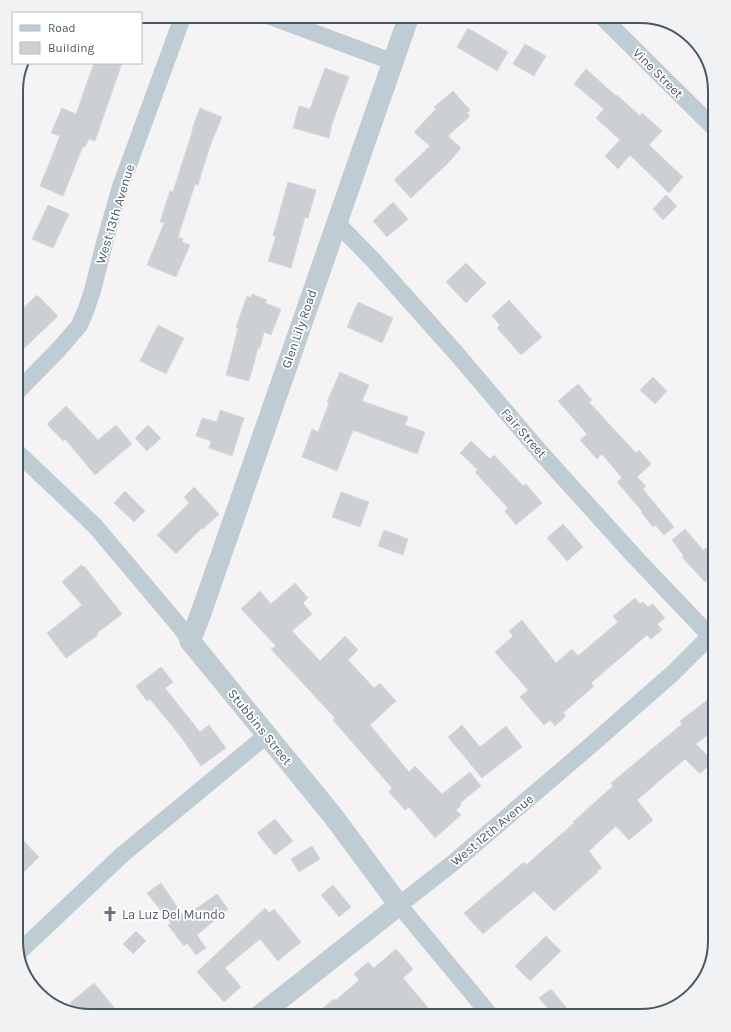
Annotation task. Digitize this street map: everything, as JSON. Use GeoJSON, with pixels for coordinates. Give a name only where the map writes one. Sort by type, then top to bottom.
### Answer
{"type":"FeatureCollection","features":[{"type":"Feature","properties":{"kind":"street","name":"West 13th Avenue"},"geometry":{"type":"LineString","coordinates":[[23,386],[79,326],[86,310],[93,290],[120,188],[180,23]]}},
{"type":"Feature","properties":{"kind":"street"},"geometry":{"type":"LineString","coordinates":[[288,23],[393,62]]}},
{"type":"Feature","properties":{"kind":"street","name":"Glen Lily Road"},"geometry":{"type":"LineString","coordinates":[[190,641],[205,602],[336,222],[407,23]]}},
{"type":"Feature","properties":{"kind":"street","name":"Vine Street"},"geometry":{"type":"LineString","coordinates":[[608,23],[708,123]]}},
{"type":"Feature","properties":{"kind":"street","name":"Fair Street"},"geometry":{"type":"LineString","coordinates":[[336,222],[374,261],[456,353],[567,482],[635,557],[708,630]]}},
{"type":"Feature","properties":{"kind":"street","name":"Stubbins Street"},"geometry":{"type":"LineString","coordinates":[[23,458],[95,526],[181,628],[333,816],[399,905],[485,1009]]}},
{"type":"Feature","properties":{"kind":"street","name":"West 12th Avenue"},"geometry":{"type":"LineString","coordinates":[[268,1009],[453,863],[590,746],[708,641]]}},
{"type":"Feature","properties":{"kind":"street"},"geometry":{"type":"LineString","coordinates":[[24,947],[123,854],[267,735]]}},
{"type":"Feature","properties":{"kind":"building"},"geometry":{"type":"Polygon","coordinates":[[[468,28],[508,52],[497,71],[457,47],[468,28]]]}},
{"type":"Feature","properties":{"kind":"building"},"geometry":{"type":"Polygon","coordinates":[[[525,44],[546,56],[534,76],[513,64],[525,44]]]}},
{"type":"Feature","properties":{"kind":"building"},"geometry":{"type":"Polygon","coordinates":[[[94,64],[122,64],[95,141],[89,139],[85,147],[83,146],[63,196],[40,186],[60,136],[51,133],[62,108],[76,114],[94,64]]]}},
{"type":"Feature","properties":{"kind":"building"},"geometry":{"type":"Polygon","coordinates":[[[325,68],[349,77],[332,124],[329,138],[293,128],[299,106],[310,109],[325,68]]]}},
{"type":"Feature","properties":{"kind":"building"},"geometry":{"type":"Polygon","coordinates":[[[586,69],[640,116],[642,113],[662,131],[649,145],[683,177],[669,193],[630,155],[618,169],[605,156],[620,140],[596,118],[604,109],[574,84],[586,69]]]}},
{"type":"Feature","properties":{"kind":"building"},"geometry":{"type":"Polygon","coordinates":[[[453,91],[470,110],[467,113],[470,116],[448,136],[461,148],[448,163],[411,198],[394,180],[430,146],[414,132],[436,109],[434,107],[453,91]]]}},
{"type":"Feature","properties":{"kind":"building"},"geometry":{"type":"Polygon","coordinates":[[[200,108],[222,117],[210,146],[198,185],[195,184],[178,237],[183,239],[182,242],[190,245],[176,277],[147,265],[164,223],[160,222],[170,191],[173,192],[200,108]]]}},
{"type":"Feature","properties":{"kind":"building"},"geometry":{"type":"Polygon","coordinates":[[[288,182],[316,190],[308,218],[305,217],[291,268],[268,261],[276,236],[273,236],[288,182]]]}},
{"type":"Feature","properties":{"kind":"building"},"geometry":{"type":"Polygon","coordinates":[[[666,195],[677,206],[663,220],[653,209],[666,195]]]}},
{"type":"Feature","properties":{"kind":"building"},"geometry":{"type":"Polygon","coordinates":[[[393,202],[408,219],[387,237],[373,221],[393,202]]]}},
{"type":"Feature","properties":{"kind":"building"},"geometry":{"type":"Polygon","coordinates":[[[48,205],[69,214],[53,248],[32,239],[48,205]]]}},
{"type":"Feature","properties":{"kind":"building"},"geometry":{"type":"Polygon","coordinates":[[[466,263],[486,283],[466,303],[446,282],[466,263]]]}},
{"type":"Feature","properties":{"kind":"building"},"geometry":{"type":"Polygon","coordinates":[[[252,294],[267,300],[265,303],[281,309],[271,335],[264,332],[249,381],[226,375],[238,328],[236,327],[247,296],[251,298],[252,294]]]}},
{"type":"Feature","properties":{"kind":"building"},"geometry":{"type":"Polygon","coordinates":[[[37,295],[58,316],[23,349],[23,308],[37,295]]]}},
{"type":"Feature","properties":{"kind":"building"},"geometry":{"type":"Polygon","coordinates":[[[509,300],[542,337],[521,355],[497,328],[500,325],[492,316],[509,300]]]}},
{"type":"Feature","properties":{"kind":"building"},"geometry":{"type":"Polygon","coordinates":[[[358,302],[393,318],[382,343],[347,327],[358,302]]]}},
{"type":"Feature","properties":{"kind":"building"},"geometry":{"type":"Polygon","coordinates":[[[158,325],[184,338],[166,374],[140,361],[158,325]]]}},
{"type":"Feature","properties":{"kind":"building"},"geometry":{"type":"Polygon","coordinates":[[[340,372],[369,385],[362,401],[408,417],[405,425],[425,432],[417,454],[353,430],[337,471],[302,457],[312,429],[318,432],[329,403],[327,402],[340,372]]]}},
{"type":"Feature","properties":{"kind":"building"},"geometry":{"type":"Polygon","coordinates":[[[653,377],[667,391],[655,404],[640,390],[653,377]]]}},
{"type":"Feature","properties":{"kind":"building"},"geometry":{"type":"Polygon","coordinates":[[[578,384],[592,400],[589,402],[609,424],[636,453],[639,450],[651,464],[637,477],[646,486],[643,489],[674,527],[664,535],[655,525],[653,527],[641,512],[642,511],[617,482],[622,478],[602,454],[597,459],[580,440],[587,434],[558,401],[578,384]]]}},
{"type":"Feature","properties":{"kind":"building"},"geometry":{"type":"Polygon","coordinates":[[[66,406],[98,440],[116,425],[132,444],[95,475],[65,439],[63,441],[47,424],[66,406]]]}},
{"type":"Feature","properties":{"kind":"building"},"geometry":{"type":"Polygon","coordinates":[[[220,410],[244,418],[232,456],[209,448],[211,441],[196,436],[202,418],[217,422],[220,410]]]}},
{"type":"Feature","properties":{"kind":"building"},"geometry":{"type":"Polygon","coordinates":[[[148,425],[161,438],[147,451],[135,438],[148,425]]]}},
{"type":"Feature","properties":{"kind":"building"},"geometry":{"type":"Polygon","coordinates":[[[471,441],[490,459],[494,455],[523,486],[526,484],[542,503],[516,525],[505,511],[508,508],[475,472],[478,470],[460,453],[471,441]]]}},
{"type":"Feature","properties":{"kind":"building"},"geometry":{"type":"Polygon","coordinates":[[[194,487],[219,514],[203,529],[202,528],[176,554],[157,535],[189,503],[184,497],[194,487]]]}},
{"type":"Feature","properties":{"kind":"building"},"geometry":{"type":"Polygon","coordinates":[[[125,491],[145,511],[134,522],[114,503],[125,491]]]}},
{"type":"Feature","properties":{"kind":"building"},"geometry":{"type":"Polygon","coordinates":[[[341,492],[369,502],[360,527],[332,517],[341,492]]]}},
{"type":"Feature","properties":{"kind":"building"},"geometry":{"type":"Polygon","coordinates":[[[563,524],[583,547],[567,561],[547,538],[563,524]]]}},
{"type":"Feature","properties":{"kind":"building"},"geometry":{"type":"Polygon","coordinates":[[[685,529],[703,550],[706,548],[708,550],[708,579],[705,582],[682,557],[684,556],[672,540],[685,529]]]}},
{"type":"Feature","properties":{"kind":"building"},"geometry":{"type":"Polygon","coordinates":[[[384,530],[408,539],[403,555],[378,546],[384,530]]]}},
{"type":"Feature","properties":{"kind":"building"},"geometry":{"type":"Polygon","coordinates":[[[81,565],[83,567],[84,566],[122,614],[97,633],[98,635],[66,658],[47,633],[82,605],[62,582],[81,565]]]}},
{"type":"Feature","properties":{"kind":"building"},"geometry":{"type":"Polygon","coordinates":[[[295,583],[308,598],[303,603],[312,614],[292,631],[320,661],[345,636],[358,650],[348,660],[374,688],[380,683],[396,701],[370,725],[409,772],[415,766],[442,794],[470,772],[481,786],[460,803],[461,805],[456,810],[461,815],[435,838],[409,807],[405,810],[389,792],[392,788],[333,720],[335,718],[271,649],[276,646],[241,609],[260,591],[271,604],[295,583]]]}},
{"type":"Feature","properties":{"kind":"building"},"geometry":{"type":"Polygon","coordinates":[[[635,598],[640,604],[643,602],[648,607],[653,604],[665,618],[657,624],[662,630],[651,639],[647,635],[591,683],[594,686],[563,713],[566,716],[555,726],[550,720],[544,725],[520,697],[528,690],[495,652],[513,636],[509,631],[522,620],[556,663],[572,649],[578,656],[618,622],[613,616],[635,598]]]}},
{"type":"Feature","properties":{"kind":"building"},"geometry":{"type":"Polygon","coordinates":[[[161,667],[173,682],[165,688],[200,732],[209,725],[226,748],[201,766],[181,737],[150,699],[147,701],[136,686],[161,667]]]}},
{"type":"Feature","properties":{"kind":"building"},"geometry":{"type":"Polygon","coordinates":[[[708,699],[708,735],[696,744],[708,756],[708,766],[700,774],[685,759],[637,800],[653,820],[629,840],[616,826],[589,851],[602,868],[554,911],[534,891],[483,934],[464,913],[524,862],[526,865],[574,823],[573,822],[613,786],[611,783],[682,724],[680,721],[708,699]]]}},
{"type":"Feature","properties":{"kind":"building"},"geometry":{"type":"Polygon","coordinates":[[[462,725],[480,747],[506,726],[522,747],[482,778],[448,737],[462,725]]]}},
{"type":"Feature","properties":{"kind":"building"},"geometry":{"type":"Polygon","coordinates":[[[275,819],[293,841],[275,855],[257,833],[275,819]]]}},
{"type":"Feature","properties":{"kind":"building"},"geometry":{"type":"Polygon","coordinates":[[[23,840],[39,857],[23,873],[23,840]]]}},
{"type":"Feature","properties":{"kind":"building"},"geometry":{"type":"Polygon","coordinates":[[[312,846],[320,859],[299,872],[291,859],[312,846]]]}},
{"type":"Feature","properties":{"kind":"building"},"geometry":{"type":"Polygon","coordinates":[[[161,883],[184,917],[217,894],[228,909],[197,935],[206,948],[196,955],[187,943],[184,946],[168,925],[171,923],[147,893],[161,883]]]}},
{"type":"Feature","properties":{"kind":"building"},"geometry":{"type":"Polygon","coordinates":[[[333,885],[351,907],[339,917],[321,895],[333,885]]]}},
{"type":"Feature","properties":{"kind":"building"},"geometry":{"type":"Polygon","coordinates":[[[265,908],[269,913],[274,909],[301,942],[278,961],[260,939],[225,968],[241,987],[224,1002],[197,972],[265,908]]]}},
{"type":"Feature","properties":{"kind":"building"},"geometry":{"type":"Polygon","coordinates":[[[136,931],[146,941],[133,954],[123,944],[136,931]]]}},
{"type":"Feature","properties":{"kind":"building"},"geometry":{"type":"Polygon","coordinates":[[[546,936],[561,951],[530,981],[515,966],[546,936]]]}},
{"type":"Feature","properties":{"kind":"building"},"geometry":{"type":"Polygon","coordinates":[[[396,949],[413,969],[403,978],[429,1009],[322,1009],[334,999],[336,1000],[359,980],[354,974],[368,962],[374,968],[396,949]]]}},
{"type":"Feature","properties":{"kind":"building"},"geometry":{"type":"Polygon","coordinates":[[[94,983],[115,1009],[78,1008],[73,1006],[70,1003],[94,983]]]}},
{"type":"Feature","properties":{"kind":"building"},"geometry":{"type":"Polygon","coordinates":[[[551,989],[567,1009],[548,1009],[539,998],[551,989]]]}},
{"type":"Feature","properties":{"kind":"place","name":"La Luz Del Mundo"},"geometry":{"type":"Point","coordinates":[110,914]}}]}
